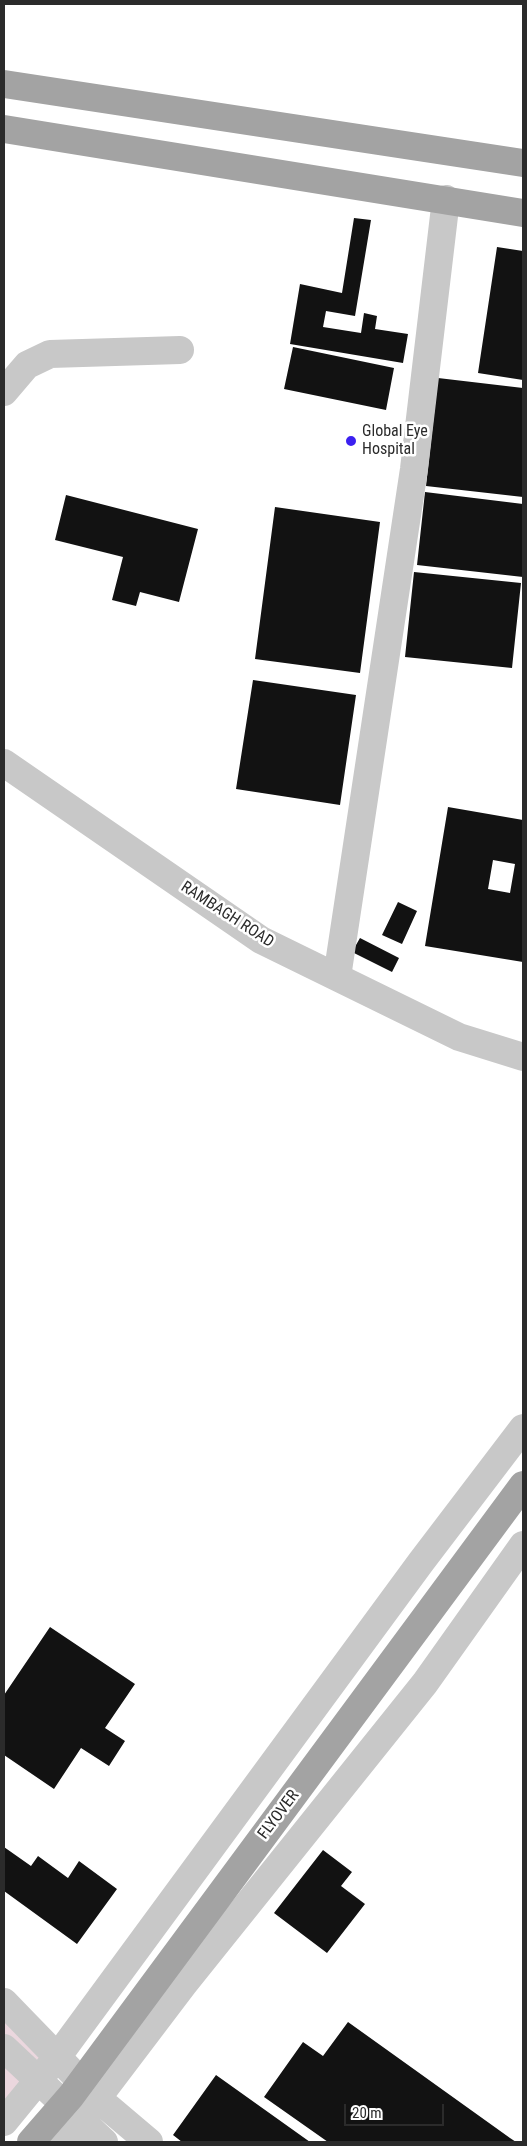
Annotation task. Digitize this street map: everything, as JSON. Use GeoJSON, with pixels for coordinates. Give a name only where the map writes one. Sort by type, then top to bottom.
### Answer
{"type":"FeatureCollection","features":[{"type":"Feature","properties":{"kind":"main road"},"geometry":{"type":"LineString","coordinates":[[4,84],[523,163]]}},
{"type":"Feature","properties":{"kind":"main road"},"geometry":{"type":"LineString","coordinates":[[4,129],[446,199],[523,213]]}},
{"type":"Feature","properties":{"kind":"main road","name":"FLYOVER"},"geometry":{"type":"LineString","coordinates":[[32,2142],[71,2096],[523,1485]]}},
{"type":"Feature","properties":{"kind":"street"},"geometry":{"type":"LineString","coordinates":[[337,977],[414,468],[446,199]]}},
{"type":"Feature","properties":{"kind":"street"},"geometry":{"type":"LineString","coordinates":[[4,392],[27,365],[50,354],[180,350]]}},
{"type":"Feature","properties":{"kind":"street","name":"RAMBAGH ROAD"},"geometry":{"type":"LineString","coordinates":[[4,763],[261,940],[459,1037],[523,1057]]}},
{"type":"Feature","properties":{"kind":"street"},"geometry":{"type":"LineString","coordinates":[[4,2122],[40,2081],[421,1562],[523,1428]]}},
{"type":"Feature","properties":{"kind":"street"},"geometry":{"type":"LineString","coordinates":[[64,2142],[82,2122],[97,2098],[183,1985],[425,1683],[523,1545]]}},
{"type":"Feature","properties":{"kind":"street"},"geometry":{"type":"LineString","coordinates":[[4,2002],[97,2098],[149,2142]]}},
{"type":"Feature","properties":{"kind":"street"},"geometry":{"type":"LineString","coordinates":[[4,2048],[104,2142]]}},
{"type":"Feature","properties":{"kind":"shaded area"},"geometry":{"type":"Polygon","coordinates":[[[4,2016],[53,2039],[4,2109],[4,2016]]]}},
{"type":"Feature","properties":{"kind":"building"},"geometry":{"type":"Polygon","coordinates":[[[354,218],[371,220],[355,316],[326,311],[323,327],[361,333],[364,313],[377,316],[375,329],[408,334],[403,363],[290,344],[300,284],[342,293],[354,218]]]}},
{"type":"Feature","properties":{"kind":"building"},"geometry":{"type":"Polygon","coordinates":[[[497,247],[523,251],[523,380],[478,373],[497,247]]]}},
{"type":"Feature","properties":{"kind":"building"},"geometry":{"type":"Polygon","coordinates":[[[293,347],[394,368],[386,410],[284,389],[293,347]]]}},
{"type":"Feature","properties":{"kind":"building"},"geometry":{"type":"Polygon","coordinates":[[[438,378],[523,388],[523,497],[426,486],[438,378]]]}},
{"type":"Feature","properties":{"kind":"building"},"geometry":{"type":"Polygon","coordinates":[[[425,492],[523,504],[523,577],[417,565],[425,492]]]}},
{"type":"Feature","properties":{"kind":"building"},"geometry":{"type":"Polygon","coordinates":[[[66,495],[198,529],[179,602],[140,592],[136,606],[112,600],[123,557],[55,540],[66,495]]]}},
{"type":"Feature","properties":{"kind":"building"},"geometry":{"type":"Polygon","coordinates":[[[275,507],[380,522],[360,673],[255,659],[275,507]]]}},
{"type":"Feature","properties":{"kind":"building"},"geometry":{"type":"Polygon","coordinates":[[[414,572],[521,583],[512,668],[405,657],[414,572]]]}},
{"type":"Feature","properties":{"kind":"building"},"geometry":{"type":"Polygon","coordinates":[[[253,680],[356,695],[340,805],[236,789],[253,680]]]}},
{"type":"Feature","properties":{"kind":"building"},"geometry":{"type":"Polygon","coordinates":[[[448,807],[523,820],[523,962],[425,946],[448,807]],[[493,860],[488,889],[510,893],[515,864],[493,860]]]}},
{"type":"Feature","properties":{"kind":"building"},"geometry":{"type":"Polygon","coordinates":[[[398,902],[417,911],[402,944],[382,935],[398,902]]]}},
{"type":"Feature","properties":{"kind":"building"},"geometry":{"type":"Polygon","coordinates":[[[360,938],[399,958],[392,972],[352,952],[360,938]]]}},
{"type":"Feature","properties":{"kind":"building"},"geometry":{"type":"Polygon","coordinates":[[[50,1627],[135,1684],[105,1728],[125,1741],[109,1766],[81,1748],[54,1789],[4,1755],[4,1695],[50,1627]]]}},
{"type":"Feature","properties":{"kind":"building"},"geometry":{"type":"Polygon","coordinates":[[[4,1847],[31,1866],[38,1856],[68,1878],[79,1861],[117,1889],[77,1944],[4,1891],[4,1847]]]}},
{"type":"Feature","properties":{"kind":"building"},"geometry":{"type":"Polygon","coordinates":[[[323,1850],[352,1872],[341,1886],[365,1904],[327,1953],[274,1913],[323,1850]]]}},
{"type":"Feature","properties":{"kind":"building"},"geometry":{"type":"Polygon","coordinates":[[[348,2022],[516,2142],[328,2142],[264,2097],[303,2042],[323,2056],[348,2022]]]}},
{"type":"Feature","properties":{"kind":"building"},"geometry":{"type":"Polygon","coordinates":[[[216,2075],[310,2142],[182,2142],[173,2135],[216,2075]]]}},
{"type":"Feature","properties":{"kind":"place","name":"Global Eye Hospital"},"geometry":{"type":"Point","coordinates":[351,441]}}]}
